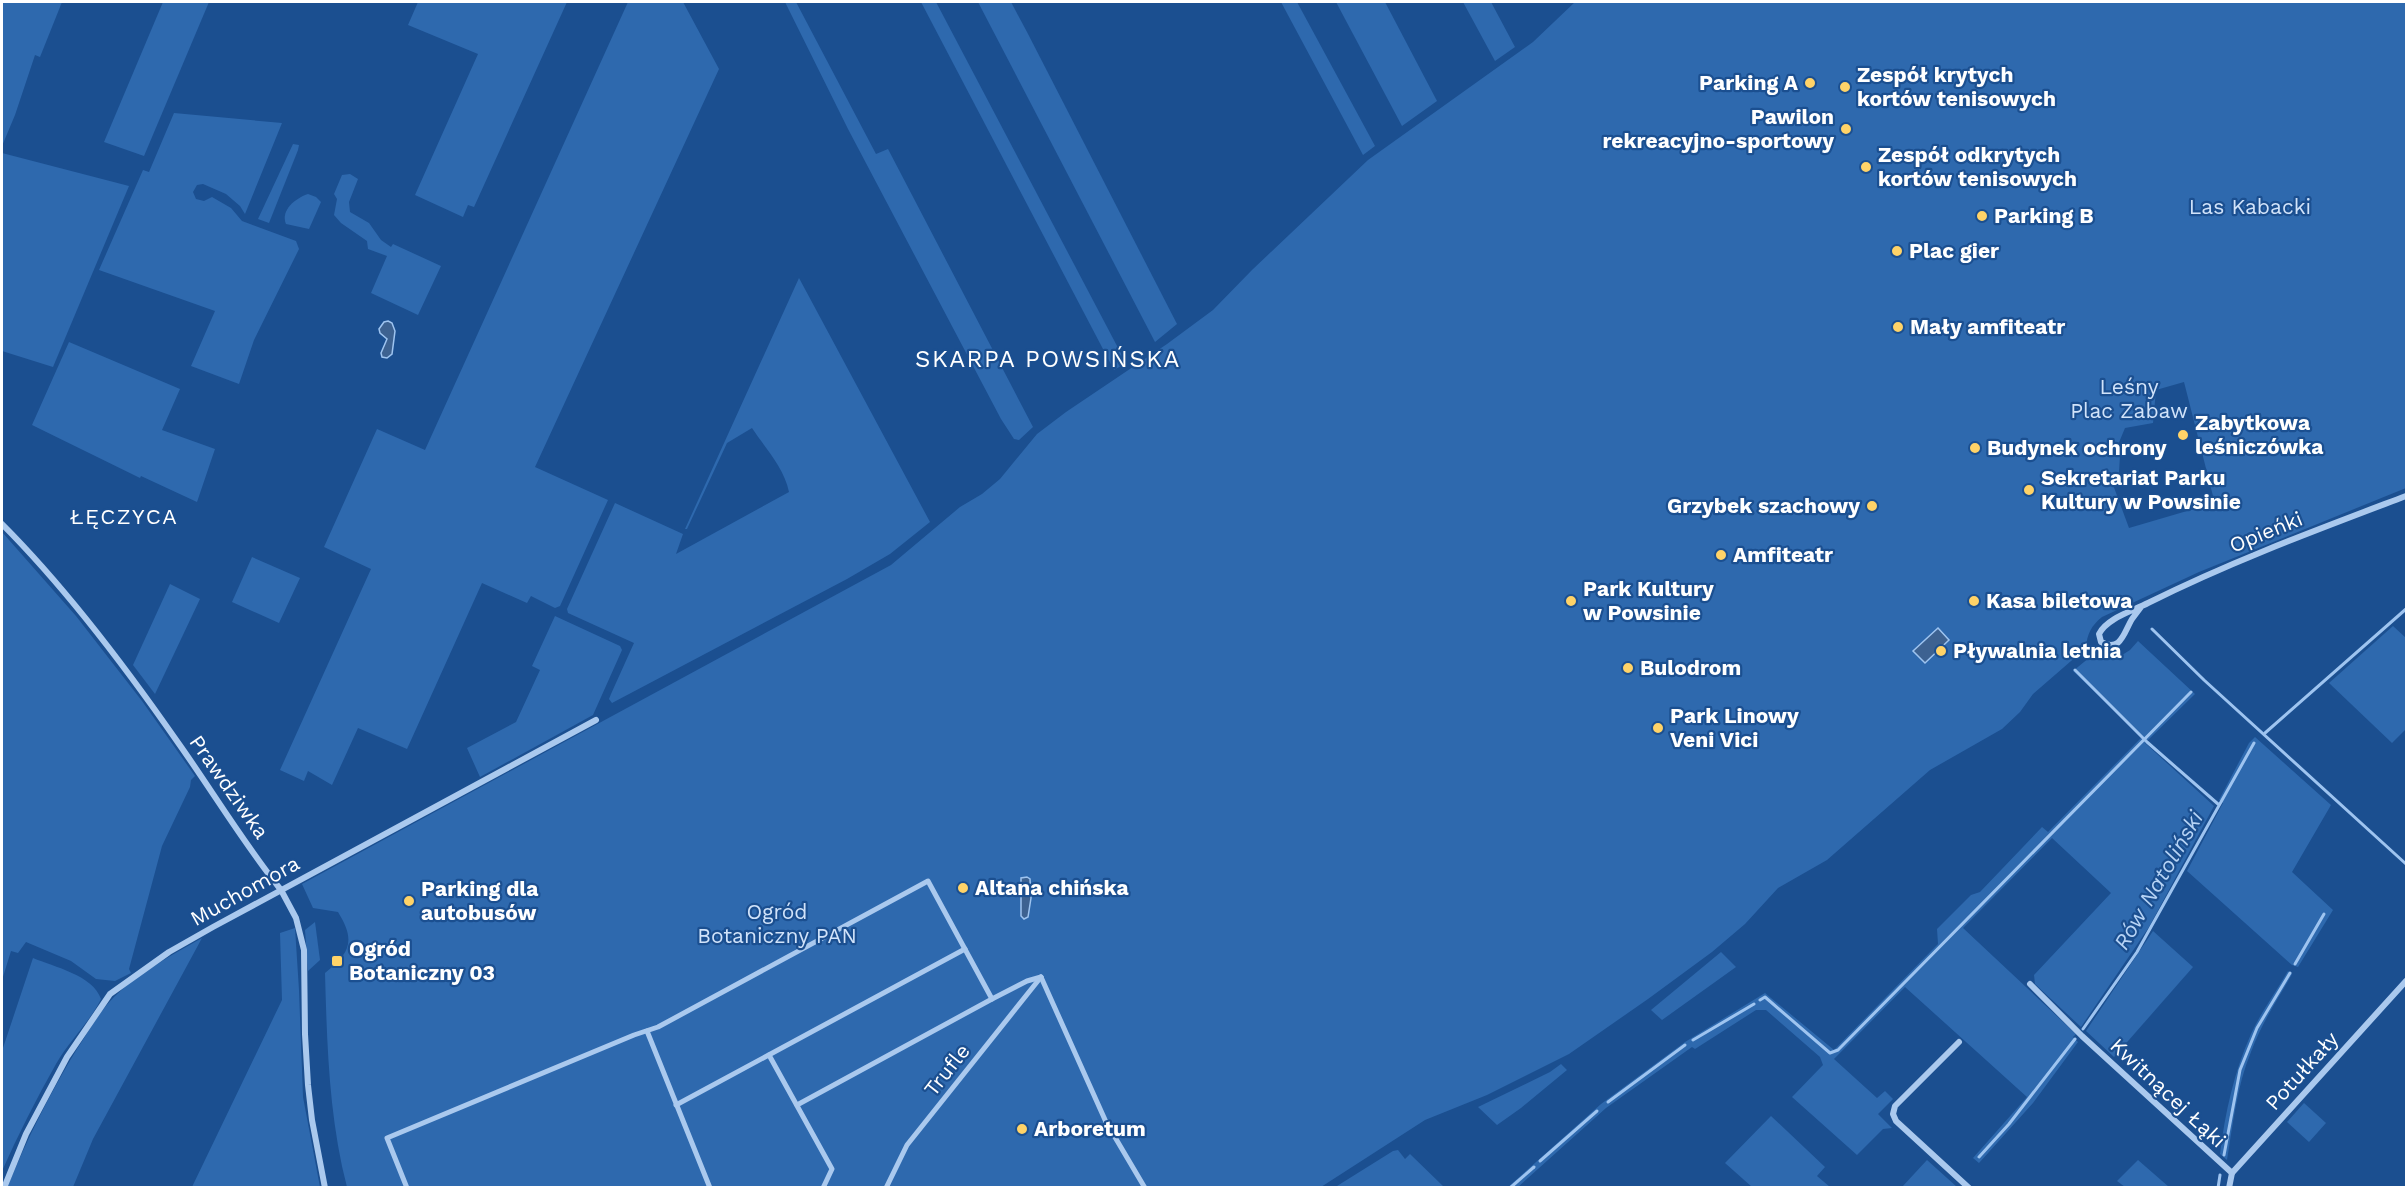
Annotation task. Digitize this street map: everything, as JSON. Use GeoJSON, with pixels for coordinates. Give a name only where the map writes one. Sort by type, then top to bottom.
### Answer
{"type":"FeatureCollection","features":[{"type":"Feature","properties":{"kind":"street","name":"Opieńki"},"geometry":{"type":"LineString","coordinates":[[2141,607],[2132,619],[2123,639],[2109,646],[2101,642],[2099,634],[2105,626],[2141,607],[2204,576],[2406,496]]}},
{"type":"Feature","properties":{"kind":"street","name":"Prawdziwka"},"geometry":{"type":"LineString","coordinates":[[2,524],[71,603],[131,680],[281,890],[296,918],[304,950],[308,1085],[325,1188]]}},
{"type":"Feature","properties":{"kind":"street","name":"Muchomora"},"geometry":{"type":"LineString","coordinates":[[4,1188],[26,1134],[67,1057],[110,994],[169,952],[596,720]]}},
{"type":"Feature","properties":{"kind":"street"},"geometry":{"type":"LineString","coordinates":[[407,1188],[387,1138],[658,1027],[927,881],[992,999]]}},
{"type":"Feature","properties":{"kind":"street"},"geometry":{"type":"LineString","coordinates":[[676,1105],[965,950]]}},
{"type":"Feature","properties":{"kind":"street"},"geometry":{"type":"LineString","coordinates":[[797,1105],[992,999],[1027,981],[1041,977],[1106,1122],[1145,1188]]}},
{"type":"Feature","properties":{"kind":"street","name":"Trufle"},"geometry":{"type":"LineString","coordinates":[[886,1188],[907,1145],[1041,977]]}},
{"type":"Feature","properties":{"kind":"street","name":"Potułkały"},"geometry":{"type":"LineString","coordinates":[[2232,1173],[2406,981]]}},
{"type":"Feature","properties":{"kind":"street","name":"Kwitnącej Łąki"},"geometry":{"type":"LineString","coordinates":[[2030,984],[2082,1036],[2232,1173]]}},
{"type":"Feature","properties":{"kind":"street"},"geometry":{"type":"LineString","coordinates":[[647,1031],[710,1188]]}},
{"type":"Feature","properties":{"kind":"street"},"geometry":{"type":"LineString","coordinates":[[1959,1042],[1895,1106],[1893,1114],[1896,1121],[1969,1188]]}},
{"type":"Feature","properties":{"kind":"street"},"geometry":{"type":"LineString","coordinates":[[770,1055],[832,1169],[823,1188]]}},
{"type":"Feature","properties":{"kind":"street"},"geometry":{"type":"LineString","coordinates":[[2229,1188],[2232,1173]]}},
{"type":"Feature","properties":{"kind":"green space"},"geometry":{"type":"Polygon","coordinates":[[[2,2],[62,2],[40,57],[35,55],[2,146],[2,2]]]}},
{"type":"Feature","properties":{"kind":"green space"},"geometry":{"type":"Polygon","coordinates":[[[163,2],[209,2],[144,156],[104,142],[163,2]]]}},
{"type":"Feature","properties":{"kind":"green space"},"geometry":{"type":"Polygon","coordinates":[[[418,2],[567,2],[474,207],[468,205],[463,217],[415,195],[478,54],[408,25],[418,2]]]}},
{"type":"Feature","properties":{"kind":"green space"},"geometry":{"type":"Polygon","coordinates":[[[628,2],[683,2],[719,69],[535,467],[608,500],[560,606],[555,608],[531,596],[527,603],[482,583],[407,749],[358,728],[332,785],[308,771],[304,781],[280,770],[371,569],[324,547],[377,429],[425,450],[628,2]]]}},
{"type":"Feature","properties":{"kind":"green space"},"geometry":{"type":"Polygon","coordinates":[[[785,2],[796,2],[876,154],[888,149],[1033,427],[1019,440],[1014,439],[1001,419],[848,129],[785,2]]]}},
{"type":"Feature","properties":{"kind":"green space"},"geometry":{"type":"Polygon","coordinates":[[[921,2],[936,2],[1126,363],[1114,370],[921,2]]]}},
{"type":"Feature","properties":{"kind":"green space"},"geometry":{"type":"Polygon","coordinates":[[[978,2],[1011,2],[1027,32],[1177,324],[1155,342],[978,2]]]}},
{"type":"Feature","properties":{"kind":"green space"},"geometry":{"type":"Polygon","coordinates":[[[1281,2],[1297,2],[1375,146],[1363,155],[1281,2]]]}},
{"type":"Feature","properties":{"kind":"green space"},"geometry":{"type":"Polygon","coordinates":[[[1336,2],[1385,2],[1437,101],[1402,126],[1336,2]]]}},
{"type":"Feature","properties":{"kind":"green space"},"geometry":{"type":"Polygon","coordinates":[[[1463,2],[1491,2],[1515,47],[1495,61],[1463,2]]]}},
{"type":"Feature","properties":{"kind":"green space","name":"Park Kultury w Powsinie"},"geometry":{"type":"Polygon","coordinates":[[[1575,2],[2406,2],[2406,488],[2199,572],[2102,617],[2090,631],[2086,648],[2033,694],[2020,712],[2002,729],[1930,770],[1827,860],[1778,888],[1745,924],[1712,952],[1648,999],[1569,1054],[1487,1095],[1425,1120],[1321,1187],[347,1187],[333,1108],[325,973],[345,953],[348,946],[347,931],[338,912],[313,908],[302,884],[891,565],[960,507],[982,494],[1000,479],[1037,434],[1213,310],[1368,160],[1533,42],[1575,2]],[[2184,382],[2156,390],[2153,423],[2125,428],[2115,452],[2120,455],[2119,473],[2109,474],[2129,528],[2204,506],[2213,496],[2184,382]]]}},
{"type":"Feature","properties":{"kind":"green space"},"geometry":{"type":"Polygon","coordinates":[[[174,113],[282,123],[245,214],[240,206],[226,194],[203,184],[197,185],[193,192],[196,199],[204,201],[212,197],[231,208],[242,221],[296,241],[299,249],[254,340],[239,384],[191,366],[215,311],[99,270],[143,170],[149,172],[174,113]]]}},
{"type":"Feature","properties":{"kind":"green space"},"geometry":{"type":"Polygon","coordinates":[[[293,144],[299,145],[298,150],[269,223],[258,219],[293,144]]]}},
{"type":"Feature","properties":{"kind":"green space"},"geometry":{"type":"Polygon","coordinates":[[[2,153],[129,186],[53,367],[2,351],[2,153]]]}},
{"type":"Feature","properties":{"kind":"green space"},"geometry":{"type":"Polygon","coordinates":[[[350,174],[358,179],[349,202],[350,212],[369,223],[381,240],[391,247],[393,244],[441,266],[418,315],[371,293],[387,256],[368,249],[367,241],[341,223],[334,215],[337,199],[334,194],[342,175],[350,174]]]}},
{"type":"Feature","properties":{"kind":"green space"},"geometry":{"type":"Polygon","coordinates":[[[308,194],[321,202],[309,229],[286,224],[287,209],[299,198],[308,194]]]}},
{"type":"Feature","properties":{"kind":"green space"},"geometry":{"type":"Polygon","coordinates":[[[799,278],[930,522],[890,554],[847,579],[612,703],[609,699],[634,643],[568,613],[567,609],[615,503],[683,534],[676,554],[789,492],[779,466],[752,428],[727,443],[685,529],[799,278]]]}},
{"type":"Feature","properties":{"kind":"green space"},"geometry":{"type":"Polygon","coordinates":[[[69,342],[180,389],[162,430],[215,449],[197,502],[141,476],[140,478],[32,425],[69,342]]]}},
{"type":"Feature","properties":{"kind":"green space"},"geometry":{"type":"Polygon","coordinates":[[[2,532],[76,616],[142,701],[195,776],[191,780],[190,787],[162,846],[129,969],[131,973],[115,981],[96,979],[71,961],[26,942],[18,953],[11,951],[2,980],[2,532]]]}},
{"type":"Feature","properties":{"kind":"green space"},"geometry":{"type":"Polygon","coordinates":[[[252,557],[300,578],[279,623],[232,602],[252,557]]]}},
{"type":"Feature","properties":{"kind":"green space"},"geometry":{"type":"Polygon","coordinates":[[[170,584],[200,599],[155,694],[133,665],[170,584]]]}},
{"type":"Feature","properties":{"kind":"green space"},"geometry":{"type":"Polygon","coordinates":[[[555,616],[620,646],[622,650],[593,715],[480,777],[467,748],[516,722],[540,670],[532,666],[555,616]]]}},
{"type":"Feature","properties":{"kind":"green space"},"geometry":{"type":"Polygon","coordinates":[[[2393,626],[2406,638],[2406,729],[2392,743],[2329,683],[2393,626]]]}},
{"type":"Feature","properties":{"kind":"green space"},"geometry":{"type":"Polygon","coordinates":[[[2138,641],[2195,694],[2145,743],[2214,806],[2149,927],[2081,1027],[2035,984],[2034,975],[2111,893],[2052,838],[1963,928],[2076,1034],[2073,1037],[2078,1042],[2033,1103],[1979,1163],[1973,1158],[2027,1097],[1905,987],[1834,1059],[1877,1098],[1885,1091],[1893,1099],[1878,1114],[1892,1128],[1883,1129],[1857,1155],[1792,1097],[1823,1065],[1820,1057],[1766,1010],[1756,1010],[1695,1049],[1692,1047],[1606,1108],[1518,1187],[1507,1188],[1601,1104],[1685,1042],[1765,993],[1834,1050],[1938,944],[1937,929],[1971,895],[1980,892],[2042,827],[2048,832],[2142,737],[2073,671],[2095,653],[2119,657],[2138,641]]]}},
{"type":"Feature","properties":{"kind":"green space"},"geometry":{"type":"Polygon","coordinates":[[[2255,737],[2331,805],[2292,872],[2333,910],[2298,967],[2292,965],[2187,871],[2223,803],[2219,800],[2249,743],[2255,737]]]}},
{"type":"Feature","properties":{"kind":"green space"},"geometry":{"type":"Polygon","coordinates":[[[315,922],[320,960],[308,971],[305,930],[315,922]]]}},
{"type":"Feature","properties":{"kind":"green space"},"geometry":{"type":"Polygon","coordinates":[[[295,928],[303,1097],[320,1187],[192,1187],[282,1000],[280,933],[295,928]]]}},
{"type":"Feature","properties":{"kind":"green space"},"geometry":{"type":"Polygon","coordinates":[[[2153,931],[2193,967],[2114,1057],[2086,1031],[2153,931]]]}},
{"type":"Feature","properties":{"kind":"green space"},"geometry":{"type":"Polygon","coordinates":[[[202,938],[93,1139],[73,1187],[7,1188],[48,1099],[104,1009],[134,980],[202,938]]]}},
{"type":"Feature","properties":{"kind":"green space"},"geometry":{"type":"Polygon","coordinates":[[[1721,952],[1736,967],[1662,1020],[1651,1010],[1721,952]]]}},
{"type":"Feature","properties":{"kind":"green space"},"geometry":{"type":"Polygon","coordinates":[[[33,958],[82,978],[97,991],[101,999],[56,1064],[2,1171],[2,1051],[33,958]]]}},
{"type":"Feature","properties":{"kind":"green space"},"geometry":{"type":"Polygon","coordinates":[[[2288,971],[2292,974],[2270,1012],[2246,1065],[2236,1105],[2227,1160],[2220,1154],[2235,1078],[2255,1026],[2288,971]]]}},
{"type":"Feature","properties":{"kind":"green space"},"geometry":{"type":"Polygon","coordinates":[[[1561,1064],[1567,1070],[1497,1125],[1478,1107],[1550,1072],[1561,1064]]]}},
{"type":"Feature","properties":{"kind":"green space"},"geometry":{"type":"Polygon","coordinates":[[[2304,1103],[2326,1123],[2309,1142],[2287,1122],[2304,1103]]]}},
{"type":"Feature","properties":{"kind":"green space"},"geometry":{"type":"Polygon","coordinates":[[[1771,1116],[1825,1167],[1817,1176],[1830,1187],[1752,1187],[1725,1163],[1771,1116]]]}},
{"type":"Feature","properties":{"kind":"green space"},"geometry":{"type":"Polygon","coordinates":[[[1398,1150],[1405,1159],[1410,1154],[1444,1187],[1339,1188],[1337,1186],[1393,1151],[1398,1150]]]}},
{"type":"Feature","properties":{"kind":"green space"},"geometry":{"type":"Polygon","coordinates":[[[1927,1160],[1957,1187],[1902,1187],[1927,1160]]]}},
{"type":"Feature","properties":{"kind":"green space"},"geometry":{"type":"Polygon","coordinates":[[[2138,1160],[2169,1187],[2125,1187],[2117,1181],[2138,1160]]]}},
{"type":"Feature","properties":{"kind":"shaded area"},"geometry":{"type":"Polygon","coordinates":[[[384,322],[392,323],[395,331],[392,354],[387,358],[382,357],[381,353],[387,339],[379,329],[384,322]]]}},
{"type":"Feature","properties":{"kind":"shaded area"},"geometry":{"type":"Polygon","coordinates":[[[1938,628],[1949,640],[1925,663],[1913,651],[1938,628]]]}},
{"type":"Feature","properties":{"kind":"shaded area"},"geometry":{"type":"Polygon","coordinates":[[[1021,878],[1030,879],[1031,898],[1028,917],[1024,919],[1021,916],[1021,878]]]}},
{"type":"Feature","properties":{"kind":"waterway"},"geometry":{"type":"LineString","coordinates":[[2265,733],[2406,609]]}},
{"type":"Feature","properties":{"kind":"waterway","name":"Rów Natoliński"},"geometry":{"type":"LineString","coordinates":[[2152,629],[2204,680],[2406,864]]}},
{"type":"Feature","properties":{"kind":"waterway"},"geometry":{"type":"LineString","coordinates":[[2075,670],[2147,742],[2218,804]]}},
{"type":"Feature","properties":{"kind":"waterway"},"geometry":{"type":"LineString","coordinates":[[1760,1000],[1765,997],[1830,1053],[1838,1050],[2191,692]]}},
{"type":"Feature","properties":{"kind":"waterway","name":"Rów Natoliński"},"geometry":{"type":"LineString","coordinates":[[2083,1029],[2137,952],[2254,743]]}},
{"type":"Feature","properties":{"kind":"waterway"},"geometry":{"type":"LineString","coordinates":[[2295,964],[2324,914]]}},
{"type":"Feature","properties":{"kind":"waterway"},"geometry":{"type":"LineString","coordinates":[[2224,1155],[2240,1070],[2257,1028],[2290,973]]}},
{"type":"Feature","properties":{"kind":"waterway"},"geometry":{"type":"LineString","coordinates":[[1693,1040],[1754,1004]]}},
{"type":"Feature","properties":{"kind":"waterway","name":"Rów Natoliński"},"geometry":{"type":"LineString","coordinates":[[1979,1157],[2009,1124],[2075,1039]]}},
{"type":"Feature","properties":{"kind":"waterway"},"geometry":{"type":"LineString","coordinates":[[1608,1102],[1685,1045]]}},
{"type":"Feature","properties":{"kind":"waterway"},"geometry":{"type":"LineString","coordinates":[[1540,1161],[1597,1111]]}},
{"type":"Feature","properties":{"kind":"waterway"},"geometry":{"type":"LineString","coordinates":[[1510,1188],[1534,1167]]}},
{"type":"Feature","properties":{"kind":"waterway"},"geometry":{"type":"LineString","coordinates":[[2218,1188],[2220,1175]]}},
{"type":"Feature","properties":{"kind":"place","name":"Parking A"},"geometry":{"type":"Point","coordinates":[1810,83]}},
{"type":"Feature","properties":{"kind":"place","name":"Zespół krytych kortów tenisowych"},"geometry":{"type":"Point","coordinates":[1845,87]}},
{"type":"Feature","properties":{"kind":"place","name":"Pawilon rekreacyjno-sportowy"},"geometry":{"type":"Point","coordinates":[1846,129]}},
{"type":"Feature","properties":{"kind":"place","name":"Zespół odkrytych kortów tenisowych"},"geometry":{"type":"Point","coordinates":[1866,167]}},
{"type":"Feature","properties":{"kind":"place","name":"Parking B"},"geometry":{"type":"Point","coordinates":[1982,216]}},
{"type":"Feature","properties":{"kind":"place","name":"Plac gier"},"geometry":{"type":"Point","coordinates":[1897,251]}},
{"type":"Feature","properties":{"kind":"place","name":"Mały amfiteatr"},"geometry":{"type":"Point","coordinates":[1898,327]}},
{"type":"Feature","properties":{"kind":"place","name":"Zabytkowa leśniczówka"},"geometry":{"type":"Point","coordinates":[2183,435]}},
{"type":"Feature","properties":{"kind":"place","name":"Budynek ochrony"},"geometry":{"type":"Point","coordinates":[1975,448]}},
{"type":"Feature","properties":{"kind":"place","name":"Sekretariat Parku Kultury w Powsinie"},"geometry":{"type":"Point","coordinates":[2029,490]}},
{"type":"Feature","properties":{"kind":"place","name":"Grzybek szachowy"},"geometry":{"type":"Point","coordinates":[1872,506]}},
{"type":"Feature","properties":{"kind":"place","name":"Amfiteatr"},"geometry":{"type":"Point","coordinates":[1721,555]}},
{"type":"Feature","properties":{"kind":"place","name":"Park Kultury w Powsinie"},"geometry":{"type":"Point","coordinates":[1571,601]}},
{"type":"Feature","properties":{"kind":"place","name":"Kasa biletowa"},"geometry":{"type":"Point","coordinates":[1974,601]}},
{"type":"Feature","properties":{"kind":"place","name":"Pływalnia letnia"},"geometry":{"type":"Point","coordinates":[1941,651]}},
{"type":"Feature","properties":{"kind":"place","name":"Bulodrom"},"geometry":{"type":"Point","coordinates":[1628,668]}},
{"type":"Feature","properties":{"kind":"place","name":"Park Linowy Veni Vici"},"geometry":{"type":"Point","coordinates":[1658,728]}},
{"type":"Feature","properties":{"kind":"place","name":"Altana chińska"},"geometry":{"type":"Point","coordinates":[963,888]}},
{"type":"Feature","properties":{"kind":"place","name":"Parking dla autobusów"},"geometry":{"type":"Point","coordinates":[409,901]}},
{"type":"Feature","properties":{"kind":"place","name":"Ogród Botaniczny 03"},"geometry":{"type":"Point","coordinates":[337,961]}},
{"type":"Feature","properties":{"kind":"place","name":"Arboretum"},"geometry":{"type":"Point","coordinates":[1022,1129]}},
{"type":"Feature","properties":{"kind":"district","name":"SKARPA POWSIŃSKA"},"geometry":{"type":"Point","coordinates":[1048,359]}},
{"type":"Feature","properties":{"kind":"district","name":"ŁĘCZYCA"},"geometry":{"type":"Point","coordinates":[124,516]}},
{"type":"Feature","properties":{"kind":"park label","name":"Las Kabacki"},"geometry":{"type":"Point","coordinates":[2250,207]}},
{"type":"Feature","properties":{"kind":"park label","name":"Leśny Plac Zabaw"},"geometry":{"type":"Point","coordinates":[2129,399]}},
{"type":"Feature","properties":{"kind":"park label","name":"Ogród Botaniczny PAN"},"geometry":{"type":"Point","coordinates":[777,924]}}]}
